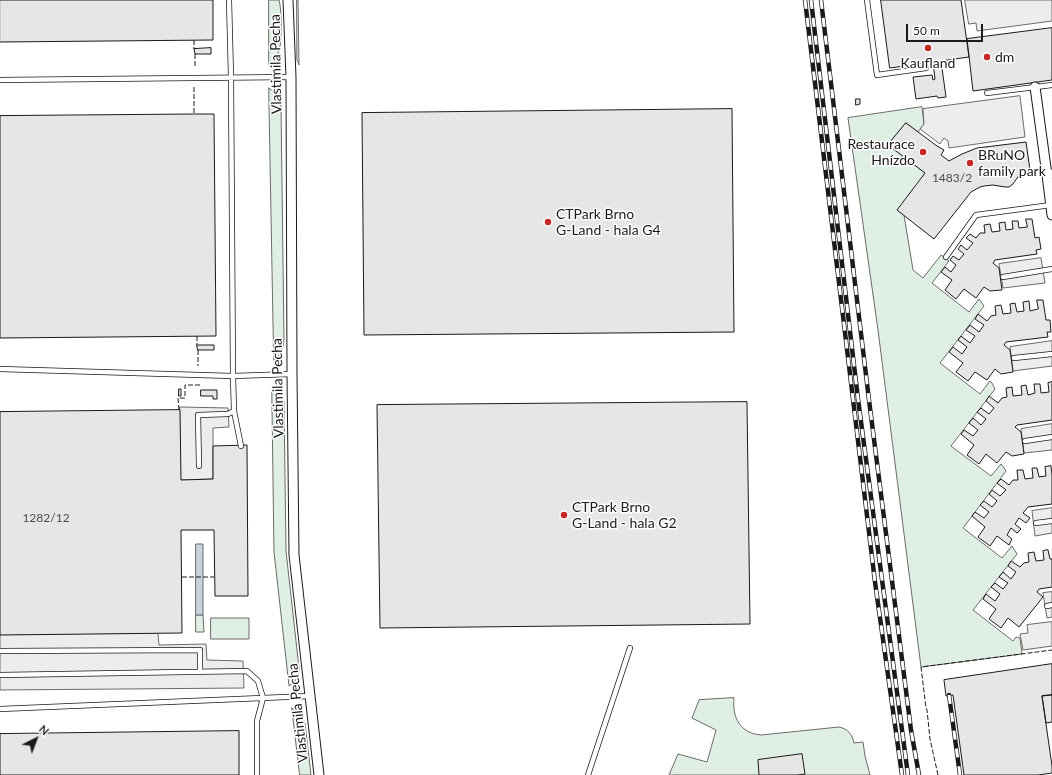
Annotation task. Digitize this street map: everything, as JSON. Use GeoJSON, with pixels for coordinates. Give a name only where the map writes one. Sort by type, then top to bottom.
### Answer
{"type":"FeatureCollection","features":[{"type":"Feature","properties":{"kind":"street","name":"Vlastimila Pecha"},"geometry":{"type":"LineString","coordinates":[[288,0],[291,76],[294,555],[319,775]]}},
{"type":"Feature","properties":{"kind":"street"},"geometry":{"type":"LineString","coordinates":[[1035,87],[1049,174],[1052,215]]}},
{"type":"Feature","properties":{"kind":"lane"},"geometry":{"type":"LineString","coordinates":[[230,0],[233,376],[234,410],[241,446]]}},
{"type":"Feature","properties":{"kind":"lane"},"geometry":{"type":"LineString","coordinates":[[867,0],[877,75],[926,68]]}},
{"type":"Feature","properties":{"kind":"lane"},"geometry":{"type":"LineString","coordinates":[[0,80],[291,76]]}},
{"type":"Feature","properties":{"kind":"lane"},"geometry":{"type":"LineString","coordinates":[[987,94],[1052,85]]}},
{"type":"Feature","properties":{"kind":"lane"},"geometry":{"type":"LineString","coordinates":[[946,257],[976,215],[1051,205]]}},
{"type":"Feature","properties":{"kind":"lane"},"geometry":{"type":"LineString","coordinates":[[1003,277],[1052,269]]}},
{"type":"Feature","properties":{"kind":"lane"},"geometry":{"type":"LineString","coordinates":[[1014,358],[1052,354]]}},
{"type":"Feature","properties":{"kind":"lane"},"geometry":{"type":"LineString","coordinates":[[0,369],[233,376],[292,374]]}},
{"type":"Feature","properties":{"kind":"lane"},"geometry":{"type":"LineString","coordinates":[[200,466],[198,415],[228,414],[234,410]]}},
{"type":"Feature","properties":{"kind":"lane"},"geometry":{"type":"LineString","coordinates":[[1025,440],[1052,437]]}},
{"type":"Feature","properties":{"kind":"lane"},"geometry":{"type":"LineString","coordinates":[[1036,523],[1052,521]]}},
{"type":"Feature","properties":{"kind":"lane"},"geometry":{"type":"LineString","coordinates":[[1046,606],[1052,605]]}},
{"type":"Feature","properties":{"kind":"lane"},"geometry":{"type":"LineString","coordinates":[[588,775],[630,648]]}},
{"type":"Feature","properties":{"kind":"lane"},"geometry":{"type":"LineString","coordinates":[[0,651],[200,650],[200,672]]}},
{"type":"Feature","properties":{"kind":"lane"},"geometry":{"type":"LineString","coordinates":[[0,675],[247,671],[258,681],[263,698],[257,721],[257,775]]}},
{"type":"Feature","properties":{"kind":"lane"},"geometry":{"type":"LineString","coordinates":[[0,709],[310,696]]}},
{"type":"Feature","properties":{"kind":"green space"},"geometry":{"type":"Polygon","coordinates":[[[269,0],[279,0],[281,11],[281,41],[277,55],[269,64],[269,0]]]}},
{"type":"Feature","properties":{"kind":"green space"},"geometry":{"type":"Polygon","coordinates":[[[298,0],[299,65],[297,60],[298,0]]]}},
{"type":"Feature","properties":{"kind":"green space"},"geometry":{"type":"Polygon","coordinates":[[[269,88],[277,96],[281,106],[284,340],[281,352],[274,360],[269,88]]]}},
{"type":"Feature","properties":{"kind":"green space"},"geometry":{"type":"Polygon","coordinates":[[[922,107],[924,124],[918,132],[906,123],[889,145],[925,173],[904,215],[913,270],[923,278],[941,255],[949,261],[932,283],[969,312],[979,299],[984,306],[940,363],[980,394],[990,381],[995,389],[951,446],[991,476],[1001,464],[1006,471],[963,528],[1002,558],[1012,546],[1017,554],[973,610],[1013,641],[1016,637],[1020,638],[1022,654],[921,667],[878,330],[848,118],[922,107]]]}},
{"type":"Feature","properties":{"kind":"green space"},"geometry":{"type":"Polygon","coordinates":[[[272,386],[280,393],[284,402],[286,551],[299,668],[297,678],[294,683],[289,686],[274,552],[272,386]]]}},
{"type":"Feature","properties":{"kind":"green space"},"geometry":{"type":"Polygon","coordinates":[[[196,615],[203,615],[204,632],[196,632],[196,615]]]}},
{"type":"Feature","properties":{"kind":"green space"},"geometry":{"type":"Polygon","coordinates":[[[211,618],[249,618],[249,639],[211,639],[211,618]]]}},
{"type":"Feature","properties":{"kind":"green space"},"geometry":{"type":"Polygon","coordinates":[[[734,698],[734,712],[736,718],[743,728],[754,734],[761,735],[839,727],[845,729],[851,735],[854,743],[863,742],[870,775],[669,775],[678,754],[707,762],[716,730],[692,718],[699,700],[734,698]]]}},
{"type":"Feature","properties":{"kind":"green space"},"geometry":{"type":"Polygon","coordinates":[[[292,708],[300,714],[305,723],[311,775],[300,775],[292,708]]]}},
{"type":"Feature","properties":{"kind":"shaded area"},"geometry":{"type":"Polygon","coordinates":[[[965,0],[1052,0],[1052,21],[977,31],[976,23],[969,24],[965,0]]]}},
{"type":"Feature","properties":{"kind":"shaded area"},"geometry":{"type":"Polygon","coordinates":[[[1020,96],[1025,137],[949,148],[948,141],[944,138],[940,144],[920,129],[924,124],[923,109],[1020,96]]]}},
{"type":"Feature","properties":{"kind":"shaded area"},"geometry":{"type":"Polygon","coordinates":[[[1041,258],[1045,283],[1003,288],[999,264],[1041,258]]]}},
{"type":"Feature","properties":{"kind":"shaded area"},"geometry":{"type":"Polygon","coordinates":[[[1052,341],[1052,366],[1013,371],[1010,347],[1052,341]]]}},
{"type":"Feature","properties":{"kind":"shaded area"},"geometry":{"type":"Polygon","coordinates":[[[180,407],[228,408],[229,427],[213,428],[213,479],[181,480],[180,407]]]}},
{"type":"Feature","properties":{"kind":"shaded area"},"geometry":{"type":"Polygon","coordinates":[[[1052,424],[1052,450],[1024,453],[1021,429],[1052,424]]]}},
{"type":"Feature","properties":{"kind":"shaded area"},"geometry":{"type":"Polygon","coordinates":[[[1052,508],[1052,533],[1035,536],[1032,511],[1052,508]]]}},
{"type":"Feature","properties":{"kind":"shaded area"},"geometry":{"type":"Polygon","coordinates":[[[196,544],[203,544],[203,615],[196,615],[196,544]]]}},
{"type":"Feature","properties":{"kind":"shaded area"},"geometry":{"type":"Polygon","coordinates":[[[1052,592],[1052,617],[1047,618],[1043,593],[1052,592]]]}},
{"type":"Feature","properties":{"kind":"shaded area"},"geometry":{"type":"Polygon","coordinates":[[[1052,622],[1052,646],[1023,650],[1020,634],[1028,633],[1027,625],[1052,622]]]}},
{"type":"Feature","properties":{"kind":"shaded area"},"geometry":{"type":"Polygon","coordinates":[[[158,633],[159,645],[206,644],[207,660],[243,661],[244,688],[0,690],[0,635],[158,633]]]}},
{"type":"Feature","properties":{"kind":"building"},"geometry":{"type":"Polygon","coordinates":[[[0,0],[213,0],[213,40],[0,42],[0,0]]]}},
{"type":"Feature","properties":{"kind":"building","name":"Kaufland"},"geometry":{"type":"Polygon","coordinates":[[[881,0],[961,0],[969,57],[941,61],[946,97],[938,98],[937,96],[916,99],[913,77],[932,75],[933,80],[935,79],[933,62],[890,68],[881,0]]]}},
{"type":"Feature","properties":{"kind":"building"},"geometry":{"type":"Polygon","coordinates":[[[1052,28],[1052,80],[973,91],[967,39],[1052,28]]]}},
{"type":"Feature","properties":{"kind":"building"},"geometry":{"type":"Polygon","coordinates":[[[211,48],[211,54],[195,54],[194,49],[211,48]]]}},
{"type":"Feature","properties":{"kind":"building"},"geometry":{"type":"Polygon","coordinates":[[[856,99],[860,99],[860,104],[856,105],[856,99]]]}},
{"type":"Feature","properties":{"kind":"building","name":"CTPark Brno G-Land - hala G4"},"geometry":{"type":"Polygon","coordinates":[[[732,109],[734,332],[364,335],[362,113],[732,109]]]}},
{"type":"Feature","properties":{"kind":"building"},"geometry":{"type":"Polygon","coordinates":[[[214,114],[216,336],[0,338],[0,116],[214,114]]]}},
{"type":"Feature","properties":{"kind":"building"},"geometry":{"type":"Polygon","coordinates":[[[906,123],[944,150],[941,155],[949,161],[977,148],[1026,142],[1030,170],[1022,171],[1013,184],[1009,187],[993,185],[984,186],[971,192],[934,239],[897,210],[925,173],[888,145],[906,123]]]}},
{"type":"Feature","properties":{"kind":"building"},"geometry":{"type":"Polygon","coordinates":[[[1026,219],[1032,219],[1035,238],[1039,237],[1041,249],[1036,250],[1037,254],[995,260],[993,263],[999,268],[1002,290],[990,291],[984,287],[976,298],[964,289],[956,299],[945,290],[952,280],[941,272],[945,267],[951,272],[956,265],[950,260],[953,256],[959,260],[964,254],[958,249],[961,245],[967,250],[973,243],[966,238],[970,234],[976,238],[980,233],[985,233],[984,225],[990,224],[992,232],[1000,231],[999,223],[1005,222],[1006,230],[1013,229],[1012,221],[1018,221],[1019,228],[1027,227],[1026,219]]]}},
{"type":"Feature","properties":{"kind":"building"},"geometry":{"type":"Polygon","coordinates":[[[1037,300],[1043,300],[1046,320],[1050,320],[1051,332],[1047,332],[1048,337],[1006,342],[1004,345],[1010,350],[1013,372],[1001,374],[995,369],[987,380],[975,372],[968,381],[956,372],[963,363],[949,352],[953,347],[962,354],[967,347],[958,340],[961,336],[970,343],[975,336],[966,330],[970,325],[979,332],[984,325],[975,319],[978,314],[987,321],[991,316],[996,315],[995,306],[1001,305],[1003,314],[1011,313],[1010,304],[1015,303],[1017,312],[1024,311],[1023,302],[1029,301],[1030,311],[1038,309],[1037,300]]]}},
{"type":"Feature","properties":{"kind":"building"},"geometry":{"type":"Polygon","coordinates":[[[197,345],[214,345],[214,350],[198,350],[197,345]]]}},
{"type":"Feature","properties":{"kind":"building"},"geometry":{"type":"Polygon","coordinates":[[[1052,382],[1052,420],[1017,425],[1015,427],[1021,432],[1024,454],[1012,456],[1006,452],[997,463],[986,454],[979,464],[967,455],[974,445],[961,434],[964,430],[973,436],[978,430],[969,423],[973,418],[981,425],[986,419],[977,412],[981,408],[989,414],[994,408],[986,401],[989,396],[998,403],[1002,398],[1007,397],[1006,388],[1012,387],[1013,396],[1022,395],[1021,386],[1026,385],[1028,395],[1035,393],[1034,384],[1040,384],[1041,393],[1049,392],[1048,383],[1052,382]]]}},
{"type":"Feature","properties":{"kind":"building"},"geometry":{"type":"Polygon","coordinates":[[[179,389],[181,389],[181,396],[179,396],[179,389]]]}},
{"type":"Feature","properties":{"kind":"building"},"geometry":{"type":"Polygon","coordinates":[[[201,390],[217,390],[217,399],[213,399],[213,396],[201,396],[201,390]]]}},
{"type":"Feature","properties":{"kind":"building","name":"CTPark Brno G-Land - hala G2"},"geometry":{"type":"Polygon","coordinates":[[[747,402],[750,624],[380,628],[377,405],[747,402]]]}},
{"type":"Feature","properties":{"kind":"building"},"geometry":{"type":"Polygon","coordinates":[[[180,410],[181,480],[213,479],[213,446],[247,445],[248,596],[215,596],[214,530],[181,530],[182,633],[0,635],[0,412],[180,410]]]}},
{"type":"Feature","properties":{"kind":"building"},"geometry":{"type":"Polygon","coordinates":[[[1051,466],[1052,504],[1028,507],[1023,513],[1030,518],[1026,523],[1019,518],[1015,524],[1021,529],[1017,533],[1011,528],[1007,535],[1012,539],[1009,545],[997,536],[990,546],[978,537],[985,527],[972,516],[975,512],[984,518],[989,512],[980,505],[984,501],[992,507],[997,501],[989,494],[992,490],[1000,496],[1006,490],[997,483],[1001,479],[1009,485],[1013,480],[1018,480],[1017,470],[1023,470],[1025,479],[1033,478],[1032,468],[1037,468],[1039,477],[1046,476],[1045,467],[1051,466]]]}},
{"type":"Feature","properties":{"kind":"building"},"geometry":{"type":"Polygon","coordinates":[[[1048,550],[1050,559],[1052,559],[1052,587],[1039,589],[1037,592],[1043,597],[1019,627],[1008,618],[1001,628],[989,619],[996,609],[983,599],[986,594],[995,601],[1000,594],[991,587],[995,583],[1003,589],[1008,583],[999,577],[1003,572],[1011,579],[1016,572],[1008,566],[1011,561],[1020,567],[1024,563],[1029,562],[1028,553],[1034,552],[1036,561],[1044,560],[1043,551],[1048,550]]]}},
{"type":"Feature","properties":{"kind":"building"},"geometry":{"type":"Polygon","coordinates":[[[1052,664],[1052,695],[1042,696],[1052,773],[1038,775],[964,775],[953,695],[946,696],[944,680],[1052,664]]]}},
{"type":"Feature","properties":{"kind":"building"},"geometry":{"type":"Polygon","coordinates":[[[1052,695],[1052,722],[1046,723],[1042,696],[1052,695]]]}},
{"type":"Feature","properties":{"kind":"building"},"geometry":{"type":"Polygon","coordinates":[[[239,731],[239,775],[0,775],[0,734],[239,731]]]}},
{"type":"Feature","properties":{"kind":"building"},"geometry":{"type":"Polygon","coordinates":[[[802,754],[805,774],[759,775],[758,760],[802,754]]]}},
{"type":"Feature","properties":{"kind":"railway"},"geometry":{"type":"LineString","coordinates":[[805,0],[875,582],[902,775]]}},
{"type":"Feature","properties":{"kind":"railway"},"geometry":{"type":"LineString","coordinates":[[811,0],[858,399],[908,775]]}},
{"type":"Feature","properties":{"kind":"railway"},"geometry":{"type":"LineString","coordinates":[[821,0],[869,400],[911,730],[919,775]]}},
{"type":"Feature","properties":{"kind":"railway"},"geometry":{"type":"LineString","coordinates":[[949,695],[960,775]]}},
{"type":"Feature","properties":{"kind":"fence"},"geometry":{"type":"LineString","coordinates":[[194,40],[194,49]]}},
{"type":"Feature","properties":{"kind":"fence"},"geometry":{"type":"LineString","coordinates":[[195,54],[195,67]]}},
{"type":"Feature","properties":{"kind":"fence"},"geometry":{"type":"LineString","coordinates":[[194,87],[194,114]]}},
{"type":"Feature","properties":{"kind":"fence"},"geometry":{"type":"LineString","coordinates":[[197,336],[197,345]]}},
{"type":"Feature","properties":{"kind":"fence"},"geometry":{"type":"LineString","coordinates":[[198,350],[198,366]]}},
{"type":"Feature","properties":{"kind":"fence"},"geometry":{"type":"LineString","coordinates":[[179,410],[178,398],[185,398],[185,385],[200,385],[200,383]]}},
{"type":"Feature","properties":{"kind":"fence"},"geometry":{"type":"LineString","coordinates":[[182,577],[214,577]]}},
{"type":"Feature","properties":{"kind":"fence"},"geometry":{"type":"LineString","coordinates":[[938,775],[930,739],[921,667],[1052,650]]}},
{"type":"Feature","properties":{"kind":"place","name":"Kaufland"},"geometry":{"type":"Point","coordinates":[928,48]}},
{"type":"Feature","properties":{"kind":"place","name":"dm"},"geometry":{"type":"Point","coordinates":[987,57]}},
{"type":"Feature","properties":{"kind":"place","name":"Restaurace Hnízdo"},"geometry":{"type":"Point","coordinates":[923,152]}},
{"type":"Feature","properties":{"kind":"place","name":"BRuNO family park"},"geometry":{"type":"Point","coordinates":[970,163]}},
{"type":"Feature","properties":{"kind":"place","name":"CTPark Brno G-Land - hala G4"},"geometry":{"type":"Point","coordinates":[548,222]}},
{"type":"Feature","properties":{"kind":"place","name":"CTPark Brno G-Land - hala G2"},"geometry":{"type":"Point","coordinates":[564,515]}}]}
